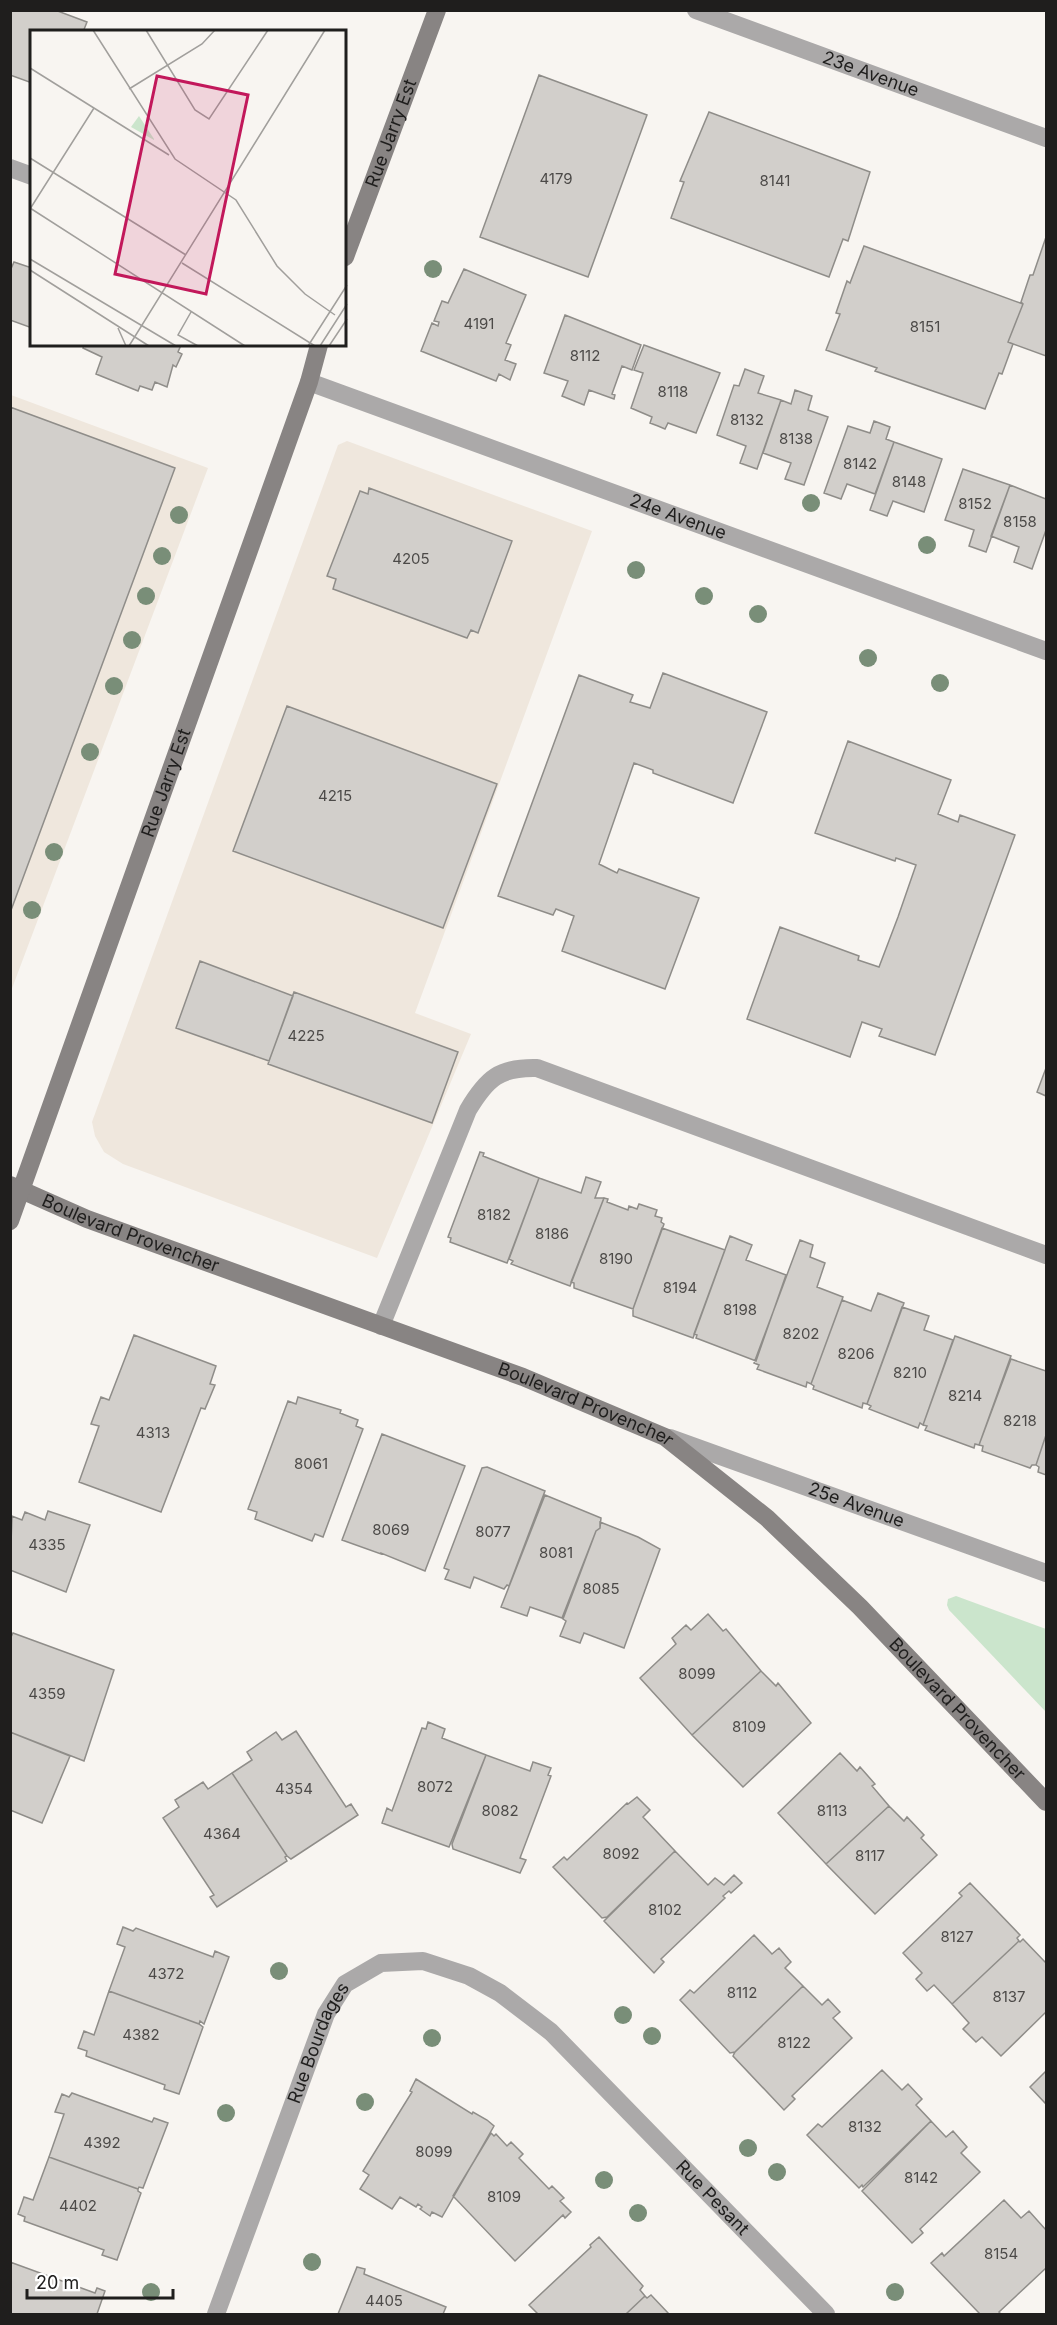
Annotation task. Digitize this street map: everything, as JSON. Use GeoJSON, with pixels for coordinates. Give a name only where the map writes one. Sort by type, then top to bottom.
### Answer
{"type":"FeatureCollection","features":[{"type":"Feature","properties":{"kind":"street","name":"Rue Jarry Est"},"geometry":{"type":"LineString","coordinates":[[346,254],[437,10]]}},
{"type":"Feature","properties":{"kind":"street","name":"23e Avenue"},"geometry":{"type":"LineString","coordinates":[[696,10],[1047,138]]}},
{"type":"Feature","properties":{"kind":"street"},"geometry":{"type":"LineString","coordinates":[[10,168],[30,175]]}},
{"type":"Feature","properties":{"kind":"street","name":"Rue Jarry Est"},"geometry":{"type":"LineString","coordinates":[[10,1221],[16,1187],[309,382],[319,346]]}},
{"type":"Feature","properties":{"kind":"street","name":"24e Avenue"},"geometry":{"type":"LineString","coordinates":[[309,382],[1047,651]]}},
{"type":"Feature","properties":{"kind":"street"},"geometry":{"type":"LineString","coordinates":[[381,1326],[468,1110],[480,1089],[497,1075],[515,1068],[537,1068],[1047,1255]]}},
{"type":"Feature","properties":{"kind":"street","name":"Boulevard Provencher"},"geometry":{"type":"LineString","coordinates":[[16,1187],[87,1219],[523,1377],[665,1437],[767,1518],[852,1599],[1047,1802]]}},
{"type":"Feature","properties":{"kind":"street","name":"25e Avenue"},"geometry":{"type":"LineString","coordinates":[[665,1437],[1047,1573]]}},
{"type":"Feature","properties":{"kind":"street","name":"Rue Bourdages"},"geometry":{"type":"LineString","coordinates":[[216,2314],[326,2014],[345,1984],[381,1963],[423,1961],[469,1976],[500,1993],[551,2032],[598,2079]]}},
{"type":"Feature","properties":{"kind":"street","name":"Rue Pesant"},"geometry":{"type":"LineString","coordinates":[[598,2079],[826,2314]]}},
{"type":"Feature","properties":{"kind":"shaded area"},"geometry":{"type":"Polygon","coordinates":[[[11,395],[208,468],[11,991],[11,395]]]}},
{"type":"Feature","properties":{"kind":"shaded area"},"geometry":{"type":"Polygon","coordinates":[[[347,441],[592,531],[415,1013],[471,1034],[377,1258],[123,1164],[104,1152],[95,1136],[92,1122],[338,445],[347,441]]]}},
{"type":"Feature","properties":{"kind":"green space"},"geometry":{"type":"Polygon","coordinates":[[[956,1596],[1046,1629],[1046,1712],[949,1610],[948,1599],[956,1596]]]}},
{"type":"Feature","properties":{"kind":"building"},"geometry":{"type":"Polygon","coordinates":[[[10,10],[55,10],[87,22],[84,30],[30,30],[30,82],[10,75],[10,10]]]}},
{"type":"Feature","properties":{"kind":"building"},"geometry":{"type":"Polygon","coordinates":[[[539,75],[647,115],[588,277],[480,237],[539,75]]]}},
{"type":"Feature","properties":{"kind":"building"},"geometry":{"type":"Polygon","coordinates":[[[709,112],[870,172],[848,241],[843,239],[829,277],[671,218],[684,182],[680,181],[709,112]]]}},
{"type":"Feature","properties":{"kind":"building"},"geometry":{"type":"Polygon","coordinates":[[[1046,237],[1046,356],[1008,342],[1023,304],[1021,302],[1030,275],[1033,275],[1046,237]]]}},
{"type":"Feature","properties":{"kind":"building"},"geometry":{"type":"Polygon","coordinates":[[[864,246],[1023,304],[1008,342],[1013,344],[985,409],[875,371],[877,368],[826,350],[840,314],[836,313],[847,281],[850,283],[864,246]]]}},
{"type":"Feature","properties":{"kind":"building"},"geometry":{"type":"Polygon","coordinates":[[[14,262],[30,267],[30,327],[10,320],[10,271],[14,262]]]}},
{"type":"Feature","properties":{"kind":"building"},"geometry":{"type":"Polygon","coordinates":[[[464,269],[526,295],[506,343],[511,345],[505,360],[516,364],[510,380],[499,374],[496,381],[421,351],[432,323],[438,326],[439,322],[434,321],[442,301],[448,303],[464,269]]]}},
{"type":"Feature","properties":{"kind":"building"},"geometry":{"type":"Polygon","coordinates":[[[565,315],[641,345],[632,370],[622,366],[612,394],[615,395],[614,399],[589,390],[584,405],[562,396],[568,381],[544,373],[565,315]]]}},
{"type":"Feature","properties":{"kind":"building"},"geometry":{"type":"Polygon","coordinates":[[[644,345],[720,373],[696,433],[668,423],[665,429],[650,423],[652,417],[631,408],[643,373],[634,370],[644,345]]]}},
{"type":"Feature","properties":{"kind":"building"},"geometry":{"type":"Polygon","coordinates":[[[84,346],[181,346],[178,352],[182,354],[176,367],[173,365],[167,387],[155,382],[152,390],[140,386],[138,391],[96,374],[102,357],[83,348],[84,346]]]}},
{"type":"Feature","properties":{"kind":"building"},"geometry":{"type":"Polygon","coordinates":[[[745,369],[764,376],[758,393],[781,400],[757,469],[740,463],[746,446],[717,435],[734,385],[739,386],[745,369]]]}},
{"type":"Feature","properties":{"kind":"building"},"geometry":{"type":"Polygon","coordinates":[[[795,390],[812,396],[808,410],[828,417],[804,485],[785,479],[791,463],[763,453],[781,400],[791,404],[795,390]]]}},
{"type":"Feature","properties":{"kind":"building"},"geometry":{"type":"Polygon","coordinates":[[[10,407],[175,468],[10,913],[10,407]]]}},
{"type":"Feature","properties":{"kind":"building"},"geometry":{"type":"Polygon","coordinates":[[[874,421],[890,427],[886,439],[894,442],[875,494],[847,484],[841,499],[824,493],[848,426],[870,433],[874,421]]]}},
{"type":"Feature","properties":{"kind":"building"},"geometry":{"type":"Polygon","coordinates":[[[894,442],[942,459],[924,512],[893,501],[887,516],[870,510],[894,442]]]}},
{"type":"Feature","properties":{"kind":"building"},"geometry":{"type":"Polygon","coordinates":[[[963,469],[1010,485],[986,552],[969,546],[974,530],[945,520],[963,469]]]}},
{"type":"Feature","properties":{"kind":"building"},"geometry":{"type":"Polygon","coordinates":[[[1010,485],[1046,499],[1046,530],[1032,569],[1014,562],[1019,547],[991,536],[1010,485]]]}},
{"type":"Feature","properties":{"kind":"building"},"geometry":{"type":"Polygon","coordinates":[[[369,488],[512,541],[478,633],[471,630],[467,638],[333,589],[336,579],[327,576],[360,491],[368,494],[369,488]]]}},
{"type":"Feature","properties":{"kind":"building"},"geometry":{"type":"Polygon","coordinates":[[[663,673],[767,712],[733,803],[653,773],[653,770],[634,763],[599,864],[617,873],[619,869],[699,898],[665,989],[562,951],[574,916],[556,909],[553,915],[498,896],[579,675],[633,695],[630,702],[650,708],[663,673]]]}},
{"type":"Feature","properties":{"kind":"building"},"geometry":{"type":"Polygon","coordinates":[[[287,706],[497,784],[443,928],[233,851],[287,706]]]}},
{"type":"Feature","properties":{"kind":"building"},"geometry":{"type":"Polygon","coordinates":[[[848,741],[951,780],[938,814],[958,822],[960,815],[1015,835],[935,1055],[879,1036],[882,1029],[862,1022],[850,1057],[747,1019],[780,927],[859,956],[858,960],[879,967],[898,917],[916,865],[896,858],[895,861],[815,833],[848,741]]]}},
{"type":"Feature","properties":{"kind":"building"},"geometry":{"type":"Polygon","coordinates":[[[200,961],[293,996],[269,1061],[176,1028],[200,961]]]}},
{"type":"Feature","properties":{"kind":"building"},"geometry":{"type":"Polygon","coordinates":[[[294,992],[458,1052],[432,1123],[268,1064],[294,992]]]}},
{"type":"Feature","properties":{"kind":"building"},"geometry":{"type":"Polygon","coordinates":[[[1046,1068],[1046,1096],[1037,1092],[1046,1068]]]}},
{"type":"Feature","properties":{"kind":"building"},"geometry":{"type":"Polygon","coordinates":[[[480,1152],[484,1153],[483,1156],[539,1178],[507,1263],[450,1242],[451,1238],[448,1237],[480,1152]]]}},
{"type":"Feature","properties":{"kind":"building"},"geometry":{"type":"Polygon","coordinates":[[[586,1177],[601,1182],[595,1198],[604,1198],[570,1286],[511,1264],[513,1261],[509,1259],[539,1178],[581,1193],[586,1177]]]}},
{"type":"Feature","properties":{"kind":"building"},"geometry":{"type":"Polygon","coordinates":[[[604,1198],[608,1199],[607,1202],[628,1210],[629,1206],[637,1209],[639,1204],[657,1210],[655,1216],[662,1218],[661,1222],[664,1224],[633,1309],[574,1288],[574,1283],[571,1282],[604,1198]]]}},
{"type":"Feature","properties":{"kind":"building"},"geometry":{"type":"Polygon","coordinates":[[[662,1228],[725,1250],[693,1338],[633,1316],[633,1309],[662,1228]]]}},
{"type":"Feature","properties":{"kind":"building"},"geometry":{"type":"Polygon","coordinates":[[[730,1236],[752,1245],[746,1260],[786,1275],[756,1361],[696,1338],[697,1335],[694,1334],[730,1236]]]}},
{"type":"Feature","properties":{"kind":"building"},"geometry":{"type":"Polygon","coordinates":[[[800,1240],[813,1245],[810,1257],[825,1263],[817,1287],[843,1297],[811,1384],[807,1382],[806,1387],[757,1369],[759,1365],[754,1363],[800,1240]]]}},
{"type":"Feature","properties":{"kind":"building"},"geometry":{"type":"Polygon","coordinates":[[[878,1293],[904,1303],[867,1404],[863,1403],[862,1408],[813,1389],[814,1386],[811,1384],[842,1300],[871,1311],[878,1293]]]}},
{"type":"Feature","properties":{"kind":"building"},"geometry":{"type":"Polygon","coordinates":[[[902,1307],[929,1316],[924,1330],[953,1340],[923,1425],[920,1423],[918,1428],[869,1409],[871,1406],[867,1404],[902,1307]]]}},
{"type":"Feature","properties":{"kind":"building"},"geometry":{"type":"Polygon","coordinates":[[[134,1335],[216,1366],[210,1384],[215,1385],[205,1409],[201,1408],[161,1512],[79,1482],[99,1426],[91,1424],[101,1397],[109,1400],[134,1335]]]}},
{"type":"Feature","properties":{"kind":"building"},"geometry":{"type":"Polygon","coordinates":[[[955,1336],[1011,1356],[979,1445],[975,1444],[974,1448],[925,1430],[927,1426],[923,1425],[955,1336]]]}},
{"type":"Feature","properties":{"kind":"building"},"geometry":{"type":"Polygon","coordinates":[[[1011,1359],[1046,1371],[1046,1435],[1036,1465],[1030,1468],[982,1451],[983,1446],[979,1445],[1011,1359]]]}},
{"type":"Feature","properties":{"kind":"building"},"geometry":{"type":"Polygon","coordinates":[[[298,1397],[341,1410],[340,1413],[358,1420],[356,1426],[363,1429],[323,1537],[315,1534],[312,1541],[255,1519],[257,1512],[248,1509],[288,1401],[296,1404],[298,1397]]]}},
{"type":"Feature","properties":{"kind":"building"},"geometry":{"type":"Polygon","coordinates":[[[382,1434],[465,1466],[425,1571],[342,1540],[382,1434]]]}},
{"type":"Feature","properties":{"kind":"building"},"geometry":{"type":"Polygon","coordinates":[[[1046,1435],[1046,1475],[1038,1472],[1039,1467],[1036,1465],[1046,1435]]]}},
{"type":"Feature","properties":{"kind":"building"},"geometry":{"type":"Polygon","coordinates":[[[487,1467],[545,1491],[509,1586],[507,1585],[504,1589],[474,1577],[470,1588],[445,1579],[449,1570],[444,1568],[482,1468],[487,1467]]]}},
{"type":"Feature","properties":{"kind":"building"},"geometry":{"type":"Polygon","coordinates":[[[545,1495],[601,1518],[600,1528],[596,1531],[562,1618],[530,1607],[527,1616],[501,1607],[545,1495]]]}},
{"type":"Feature","properties":{"kind":"building"},"geometry":{"type":"Polygon","coordinates":[[[48,1511],[90,1525],[66,1592],[10,1570],[12,1516],[22,1520],[25,1512],[45,1520],[48,1511]]]}},
{"type":"Feature","properties":{"kind":"building"},"geometry":{"type":"Polygon","coordinates":[[[600,1522],[638,1537],[660,1549],[624,1648],[584,1633],[580,1643],[560,1636],[566,1621],[563,1619],[596,1531],[600,1528],[600,1522]]]}},
{"type":"Feature","properties":{"kind":"building"},"geometry":{"type":"Polygon","coordinates":[[[708,1614],[723,1631],[726,1629],[761,1671],[692,1735],[640,1678],[676,1644],[672,1638],[686,1625],[691,1630],[708,1614]]]}},
{"type":"Feature","properties":{"kind":"building"},"geometry":{"type":"Polygon","coordinates":[[[13,1633],[114,1670],[84,1761],[10,1732],[10,1639],[13,1633]]]}},
{"type":"Feature","properties":{"kind":"building"},"geometry":{"type":"Polygon","coordinates":[[[761,1671],[776,1686],[778,1683],[811,1723],[743,1787],[692,1735],[761,1671]]]}},
{"type":"Feature","properties":{"kind":"building"},"geometry":{"type":"Polygon","coordinates":[[[428,1722],[445,1729],[442,1738],[486,1755],[449,1847],[382,1823],[387,1808],[392,1811],[422,1728],[426,1729],[428,1722]]]}},
{"type":"Feature","properties":{"kind":"building"},"geometry":{"type":"Polygon","coordinates":[[[296,1731],[346,1807],[351,1804],[358,1815],[291,1859],[232,1773],[252,1760],[247,1752],[276,1732],[282,1740],[296,1731]]]}},
{"type":"Feature","properties":{"kind":"building"},"geometry":{"type":"Polygon","coordinates":[[[10,1732],[70,1756],[42,1823],[10,1810],[10,1732]]]}},
{"type":"Feature","properties":{"kind":"building"},"geometry":{"type":"Polygon","coordinates":[[[840,1753],[857,1771],[860,1767],[875,1784],[872,1786],[889,1806],[826,1864],[778,1813],[840,1753]]]}},
{"type":"Feature","properties":{"kind":"building"},"geometry":{"type":"Polygon","coordinates":[[[486,1755],[530,1771],[533,1762],[551,1768],[548,1775],[551,1776],[520,1858],[526,1860],[520,1873],[453,1849],[452,1844],[486,1755]]]}},
{"type":"Feature","properties":{"kind":"building"},"geometry":{"type":"Polygon","coordinates":[[[232,1773],[287,1856],[285,1857],[287,1861],[217,1907],[210,1897],[214,1895],[163,1818],[179,1807],[175,1800],[203,1782],[208,1789],[232,1773]]]}},
{"type":"Feature","properties":{"kind":"building"},"geometry":{"type":"Polygon","coordinates":[[[637,1797],[650,1810],[643,1817],[675,1851],[607,1917],[602,1918],[553,1867],[564,1857],[567,1860],[627,1803],[637,1797]]]}},
{"type":"Feature","properties":{"kind":"building"},"geometry":{"type":"Polygon","coordinates":[[[889,1806],[904,1821],[907,1817],[924,1835],[921,1838],[937,1855],[875,1914],[826,1864],[889,1806]]]}},
{"type":"Feature","properties":{"kind":"building"},"geometry":{"type":"Polygon","coordinates":[[[675,1851],[708,1885],[715,1878],[724,1885],[734,1875],[742,1883],[731,1893],[729,1891],[723,1896],[725,1898],[661,1959],[664,1962],[654,1973],[604,1921],[675,1851]]]}},
{"type":"Feature","properties":{"kind":"building"},"geometry":{"type":"Polygon","coordinates":[[[970,1883],[1020,1935],[1017,1938],[1019,1941],[952,2004],[934,1985],[927,1991],[916,1979],[922,1973],[903,1953],[962,1896],[959,1893],[970,1883]]]}},
{"type":"Feature","properties":{"kind":"building"},"geometry":{"type":"Polygon","coordinates":[[[123,1927],[133,1931],[136,1928],[213,1957],[215,1951],[229,1957],[204,2024],[109,1991],[125,1947],[117,1944],[123,1927]]]}},
{"type":"Feature","properties":{"kind":"building"},"geometry":{"type":"Polygon","coordinates":[[[754,1935],[772,1954],[779,1948],[791,1962],[785,1968],[803,1986],[735,2052],[730,2053],[680,2000],[690,1990],[694,1993],[754,1935]]]}},
{"type":"Feature","properties":{"kind":"building"},"geometry":{"type":"Polygon","coordinates":[[[1023,1939],[1046,1963],[1046,2012],[1001,2056],[982,2037],[976,2042],[963,2029],[969,2023],[952,2004],[1023,1939]]]}},
{"type":"Feature","properties":{"kind":"building"},"geometry":{"type":"Polygon","coordinates":[[[803,1986],[822,2005],[828,1999],[840,2012],[833,2018],[852,2038],[792,2096],[795,2099],[784,2110],[733,2056],[803,1986]]]}},
{"type":"Feature","properties":{"kind":"building"},"geometry":{"type":"Polygon","coordinates":[[[109,1991],[203,2027],[179,2094],[164,2089],[165,2085],[86,2056],[87,2051],[78,2048],[84,2031],[94,2035],[109,1991]]]}},
{"type":"Feature","properties":{"kind":"building"},"geometry":{"type":"Polygon","coordinates":[[[882,2070],[902,2090],[908,2084],[922,2099],[916,2105],[931,2121],[863,2187],[862,2185],[859,2188],[807,2135],[818,2124],[822,2127],[882,2070]]]}},
{"type":"Feature","properties":{"kind":"building"},"geometry":{"type":"Polygon","coordinates":[[[1046,2071],[1046,2104],[1030,2087],[1046,2071]]]}},
{"type":"Feature","properties":{"kind":"building"},"geometry":{"type":"Polygon","coordinates":[[[416,2079],[494,2126],[442,2217],[432,2212],[430,2216],[420,2209],[422,2207],[418,2204],[416,2207],[400,2197],[392,2209],[360,2189],[369,2175],[363,2171],[412,2092],[410,2091],[416,2079]]]}},
{"type":"Feature","properties":{"kind":"building"},"geometry":{"type":"Polygon","coordinates":[[[72,2093],[152,2122],[154,2118],[168,2123],[143,2188],[138,2189],[49,2157],[64,2114],[55,2112],[62,2094],[69,2097],[72,2093]]]}},
{"type":"Feature","properties":{"kind":"building"},"geometry":{"type":"Polygon","coordinates":[[[931,2121],[946,2137],[953,2131],[967,2147],[961,2153],[980,2172],[920,2229],[923,2233],[912,2243],[862,2191],[931,2121]]]}},
{"type":"Feature","properties":{"kind":"building"},"geometry":{"type":"Polygon","coordinates":[[[491,2133],[494,2136],[496,2134],[507,2146],[511,2142],[523,2154],[519,2158],[549,2189],[552,2186],[564,2198],[560,2201],[571,2212],[565,2218],[563,2215],[515,2261],[453,2196],[491,2133]]]}},
{"type":"Feature","properties":{"kind":"building"},"geometry":{"type":"Polygon","coordinates":[[[49,2157],[138,2189],[141,2193],[117,2260],[102,2255],[104,2250],[24,2221],[25,2217],[18,2214],[24,2197],[33,2200],[49,2157]]]}},
{"type":"Feature","properties":{"kind":"building"},"geometry":{"type":"Polygon","coordinates":[[[1004,2200],[1021,2218],[1029,2211],[1046,2230],[1046,2268],[999,2312],[1001,2314],[980,2314],[931,2263],[942,2253],[944,2256],[1004,2200]]]}},
{"type":"Feature","properties":{"kind":"building"},"geometry":{"type":"Polygon","coordinates":[[[599,2237],[643,2286],[640,2290],[645,2296],[626,2314],[538,2314],[529,2305],[599,2237]]]}},
{"type":"Feature","properties":{"kind":"building"},"geometry":{"type":"Polygon","coordinates":[[[10,2262],[95,2293],[97,2288],[105,2291],[97,2314],[10,2314],[10,2262]]]}},
{"type":"Feature","properties":{"kind":"building"},"geometry":{"type":"Polygon","coordinates":[[[357,2267],[365,2269],[364,2274],[446,2307],[443,2314],[338,2314],[357,2267]]]}},
{"type":"Feature","properties":{"kind":"building"},"geometry":{"type":"Polygon","coordinates":[[[651,2295],[669,2314],[626,2314],[645,2296],[647,2298],[651,2295]]]}}]}
